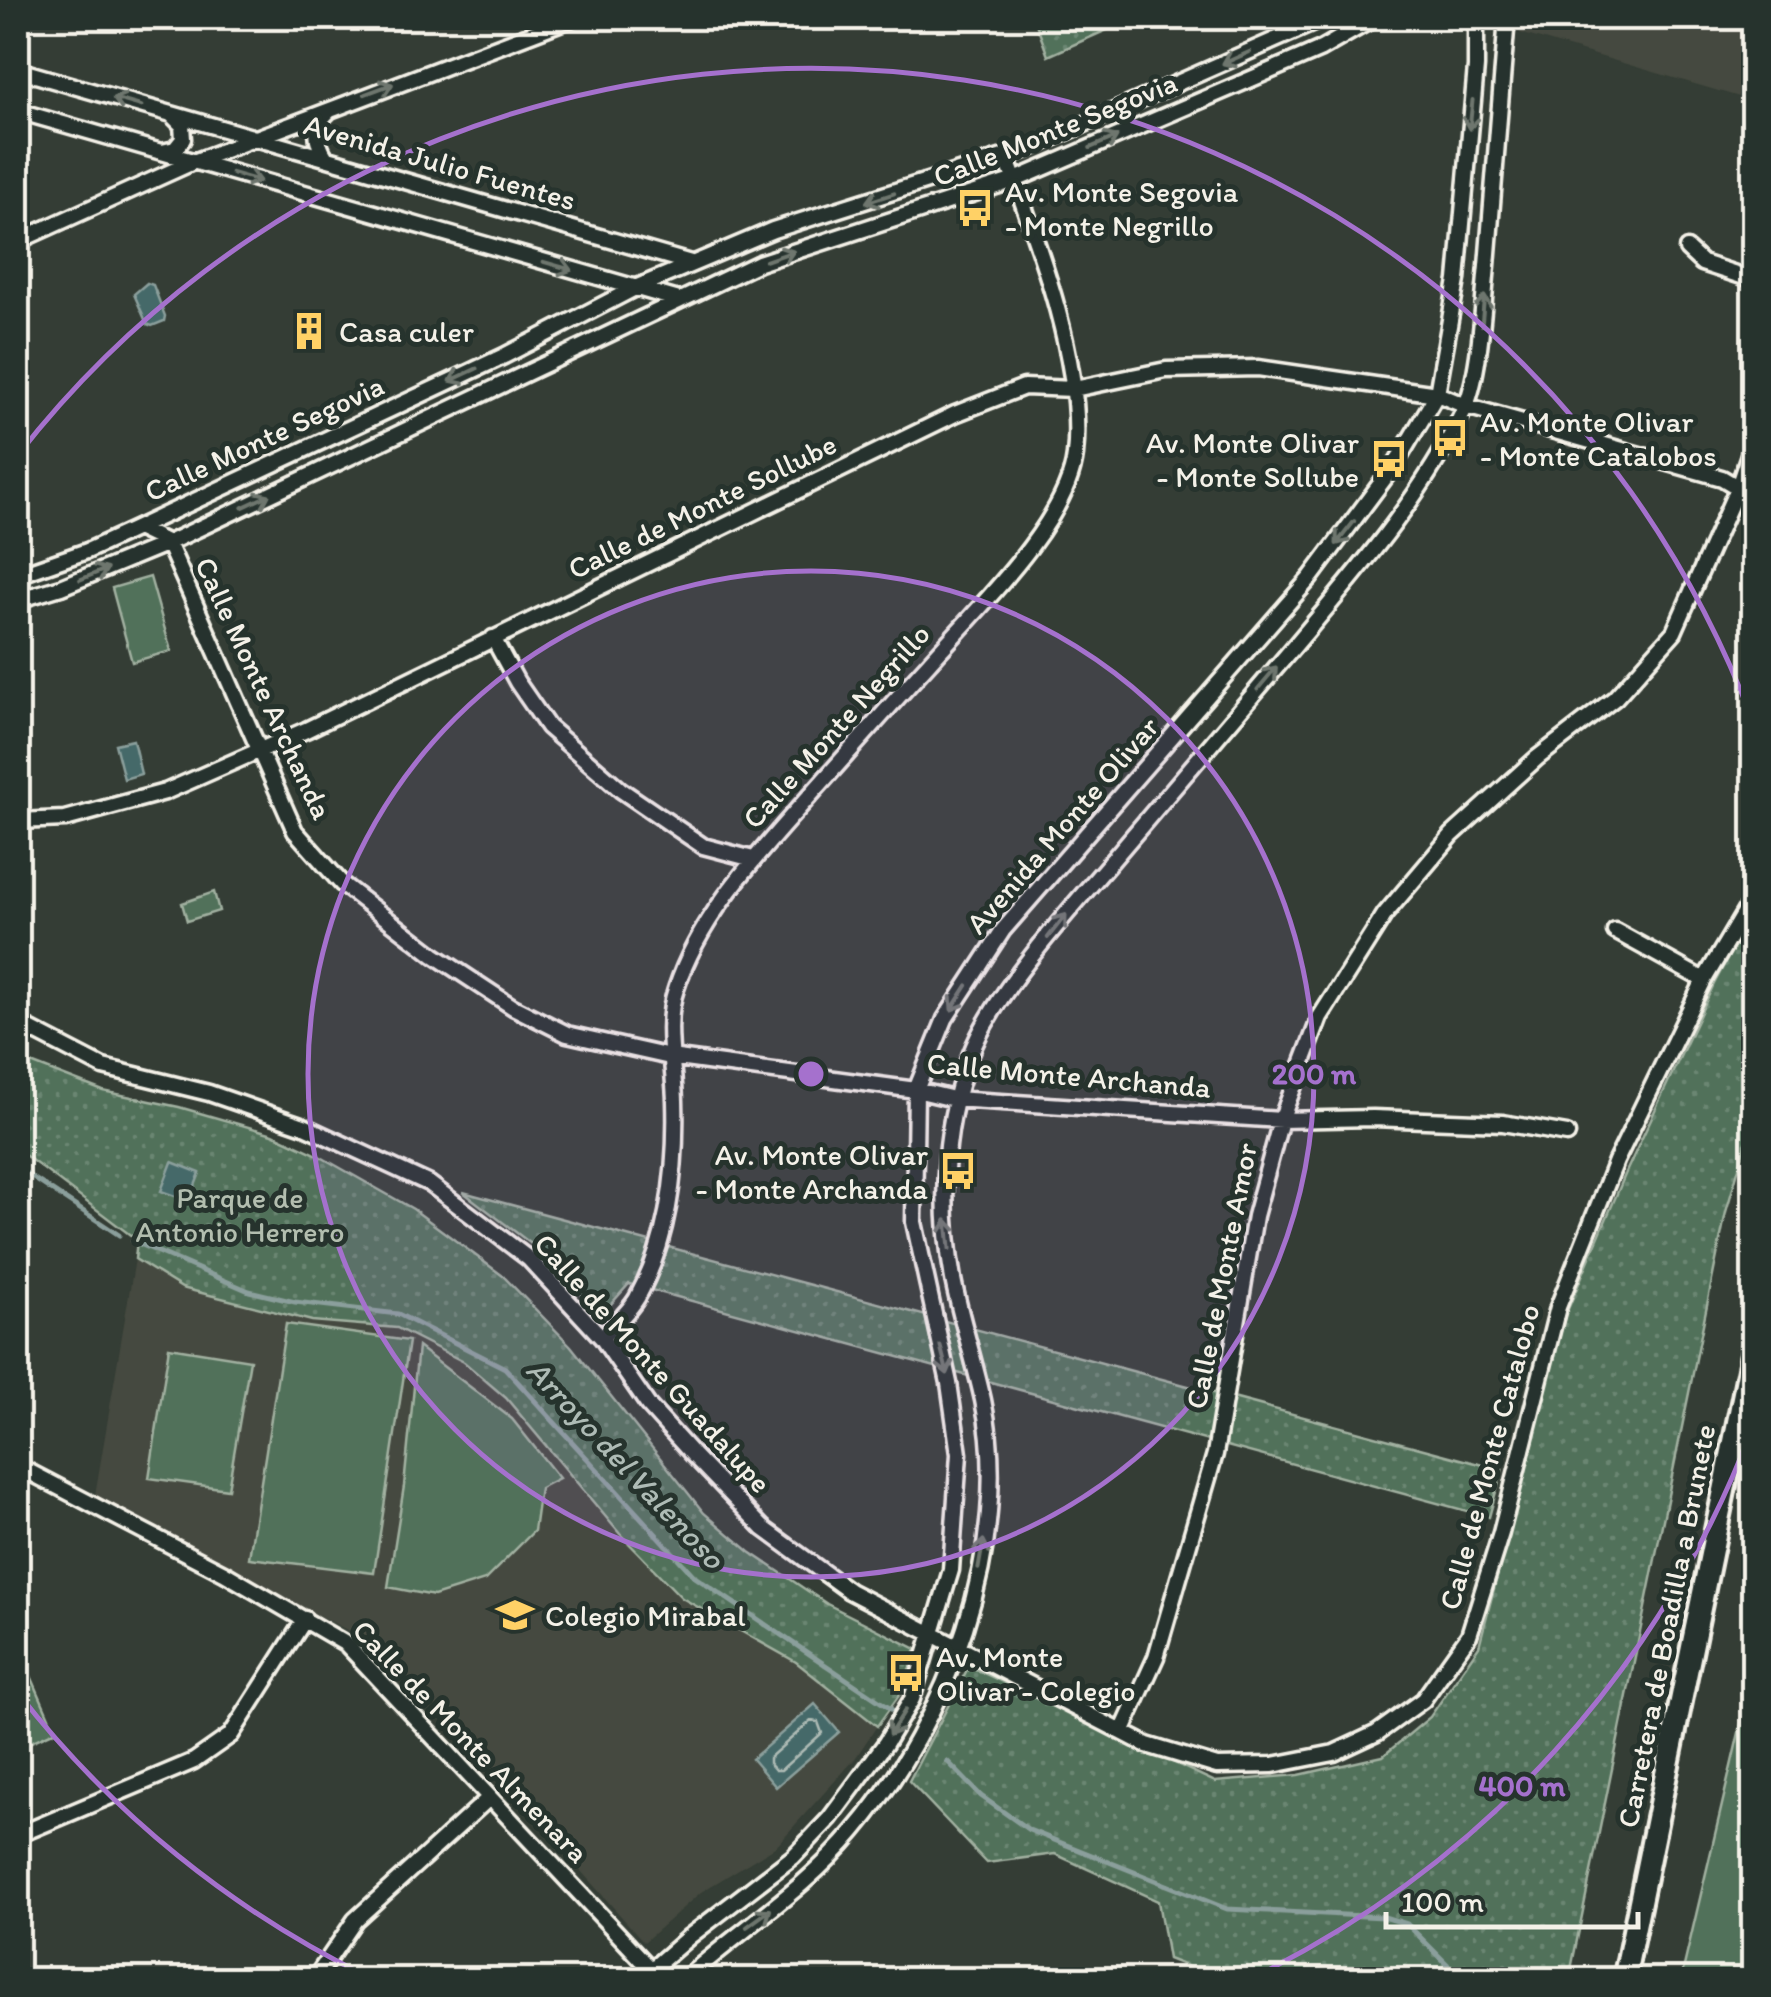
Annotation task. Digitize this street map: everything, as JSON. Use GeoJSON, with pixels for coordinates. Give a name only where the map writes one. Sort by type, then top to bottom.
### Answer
{"type":"FeatureCollection","features":[{"type":"Feature","properties":{"kind":"main road","name":"Carretera de Boadilla a Brunete"},"geometry":{"type":"LineString","coordinates":[[1624,1980],[1754,1344]]}},
{"type":"Feature","properties":{"kind":"street"},"geometry":{"type":"LineString","coordinates":[[18,241],[193,162],[573,18]]}},
{"type":"Feature","properties":{"kind":"street","name":"Calle Monte Segovia"},"geometry":{"type":"LineString","coordinates":[[18,575],[87,551],[137,528],[692,263],[773,230],[1006,156],[1325,18]]}},
{"type":"Feature","properties":{"kind":"street","name":"Calle Monte Segovia"},"geometry":{"type":"LineString","coordinates":[[18,600],[61,587],[168,542],[759,263],[1014,180],[1321,50],[1375,18]]}},
{"type":"Feature","properties":{"kind":"street","name":"Avenida Monte Olivar"},"geometry":{"type":"LineString","coordinates":[[652,1976],[748,1888],[793,1857],[830,1818],[912,1699],[951,1570],[958,1454],[949,1383],[914,1222],[916,1090],[945,1018],[1003,930],[1311,577],[1396,463],[1437,394],[1457,280],[1476,66],[1476,18]]}},
{"type":"Feature","properties":{"kind":"street","name":"Avenida Monte Olivar"},"geometry":{"type":"LineString","coordinates":[[684,1980],[732,1937],[778,1904],[854,1832],[923,1732],[960,1649],[983,1550],[990,1468],[984,1408],[953,1277],[946,1156],[954,1099],[976,1040],[1004,996],[1062,918],[1340,593],[1426,475],[1466,406],[1482,326],[1508,18]]}},
{"type":"Feature","properties":{"kind":"street","name":"Avenida Julio Fuentes"},"geometry":{"type":"LineString","coordinates":[[18,70],[692,263]]}},
{"type":"Feature","properties":{"kind":"street"},"geometry":{"type":"LineString","coordinates":[[326,158],[318,144],[317,128],[324,114],[338,105]]}},
{"type":"Feature","properties":{"kind":"street"},"geometry":{"type":"LineString","coordinates":[[18,111],[635,288],[685,297],[695,283],[692,263]]}},
{"type":"Feature","properties":{"kind":"street"},"geometry":{"type":"LineString","coordinates":[[162,152],[174,149],[182,138],[182,125],[172,115]]}},
{"type":"Feature","properties":{"kind":"street","name":"Calle Monte Negrillo"},"geometry":{"type":"LineString","coordinates":[[602,1338],[635,1302],[661,1244],[675,1156],[670,1057],[674,991],[704,929],[753,859],[1016,566],[1060,500],[1074,460],[1078,412],[1074,389],[1056,309],[1006,156]]}},
{"type":"Feature","properties":{"kind":"street"},"geometry":{"type":"LineString","coordinates":[[1687,248],[1702,263],[1754,280]]}},
{"type":"Feature","properties":{"kind":"street","name":"Calle de Monte Sollube"},"geometry":{"type":"LineString","coordinates":[[18,822],[64,818],[165,792],[306,730],[955,414],[1024,387],[1074,389],[1166,370],[1258,368],[1437,394]]}},
{"type":"Feature","properties":{"kind":"street"},"geometry":{"type":"LineString","coordinates":[[1437,394],[1466,406],[1722,478],[1754,497]]}},
{"type":"Feature","properties":{"kind":"street","name":"Calle de Monte Amor"},"geometry":{"type":"LineString","coordinates":[[1122,1732],[1156,1656],[1215,1454],[1255,1216],[1281,1120],[1320,1017],[1384,914],[1452,835],[1538,758],[1615,698],[1674,632],[1738,487],[1754,440]]}},
{"type":"Feature","properties":{"kind":"street","name":"Calle Monte Archanda"},"geometry":{"type":"LineString","coordinates":[[168,542],[180,508]]}},
{"type":"Feature","properties":{"kind":"street","name":"Calle Monte Archanda"},"geometry":{"type":"LineString","coordinates":[[137,528],[168,542],[295,830],[342,884],[434,955],[513,1007],[567,1034],[670,1057],[916,1090],[954,1099],[1281,1120],[1373,1118],[1503,1123],[1567,1134]]}},
{"type":"Feature","properties":{"kind":"street"},"geometry":{"type":"LineString","coordinates":[[493,638],[548,727],[621,790],[703,846],[753,859]]}},
{"type":"Feature","properties":{"kind":"street","name":"Calle de Monte Catalobo"},"geometry":{"type":"LineString","coordinates":[[960,1649],[1147,1744],[1217,1766],[1273,1765],[1334,1753],[1377,1734],[1422,1700],[1470,1635],[1502,1533],[1558,1308],[1616,1161],[1704,980],[1754,896]]}},
{"type":"Feature","properties":{"kind":"street"},"geometry":{"type":"LineString","coordinates":[[1615,931],[1704,980]]}},
{"type":"Feature","properties":{"kind":"street","name":"Calle de Monte Guadalupe"},"geometry":{"type":"LineString","coordinates":[[18,1022],[103,1067],[209,1093],[304,1126],[430,1184],[529,1259],[602,1338],[648,1405],[763,1528],[849,1591],[960,1649]]}},
{"type":"Feature","properties":{"kind":"street","name":"Calle de Monte Almenara"},"geometry":{"type":"LineString","coordinates":[[18,1466],[224,1572],[346,1644],[652,1976]]}},
{"type":"Feature","properties":{"kind":"street"},"geometry":{"type":"LineString","coordinates":[[18,1835],[194,1761],[231,1734],[305,1619]]}},
{"type":"Feature","properties":{"kind":"street"},"geometry":{"type":"LineString","coordinates":[[314,1980],[355,1920],[488,1798]]}},
{"type":"Feature","properties":{"kind":"shaded area"},"geometry":{"type":"Polygon","coordinates":[[[1522,18],[1753,18],[1753,101],[1520,33],[1522,18]]]}},
{"type":"Feature","properties":{"kind":"shaded area","name":"Colegio Mirabal"},"geometry":{"type":"Polygon","coordinates":[[[135,1259],[182,1288],[313,1321],[397,1328],[464,1362],[506,1398],[620,1534],[682,1598],[796,1662],[877,1726],[854,1760],[775,1847],[701,1892],[644,1942],[418,1688],[351,1632],[94,1501],[135,1259]]]}},
{"type":"Feature","properties":{"kind":"green space"},"geometry":{"type":"Polygon","coordinates":[[[1034,18],[1134,18],[1048,56],[1034,18]]]}},
{"type":"Feature","properties":{"kind":"green space"},"geometry":{"type":"Polygon","coordinates":[[[150,577],[171,651],[132,662],[112,588],[150,577]]]}},
{"type":"Feature","properties":{"kind":"green space"},"geometry":{"type":"Polygon","coordinates":[[[214,892],[219,911],[187,921],[182,903],[214,892]]]}},
{"type":"Feature","properties":{"kind":"green space"},"geometry":{"type":"Polygon","coordinates":[[[1753,911],[1753,1119],[1726,1212],[1569,1979],[1219,1979],[1168,1959],[1158,1901],[1055,1854],[987,1863],[909,1781],[969,1666],[1215,1782],[1299,1775],[1383,1756],[1430,1717],[1479,1646],[1565,1316],[1627,1170],[1714,984],[1753,911]]]}},
{"type":"Feature","properties":{"kind":"green space","name":"Parque de Antonio Herrero"},"geometry":{"type":"Polygon","coordinates":[[[18,1058],[103,1091],[179,1107],[273,1134],[413,1209],[503,1276],[571,1346],[704,1513],[750,1552],[827,1604],[916,1649],[903,1690],[877,1726],[796,1662],[682,1598],[620,1534],[506,1398],[464,1362],[397,1328],[312,1321],[182,1288],[135,1259],[137,1240],[18,1150],[18,1058]]]}},
{"type":"Feature","properties":{"kind":"green space"},"geometry":{"type":"Polygon","coordinates":[[[463,1192],[1502,1470],[1489,1517],[629,1284],[602,1314],[547,1256],[463,1192]]]}},
{"type":"Feature","properties":{"kind":"green space"},"geometry":{"type":"Polygon","coordinates":[[[286,1324],[409,1341],[374,1573],[249,1558],[286,1324]]]}},
{"type":"Feature","properties":{"kind":"green space"},"geometry":{"type":"Polygon","coordinates":[[[169,1347],[250,1360],[228,1489],[149,1478],[169,1347]]]}},
{"type":"Feature","properties":{"kind":"green space"},"geometry":{"type":"Polygon","coordinates":[[[418,1347],[512,1419],[559,1478],[540,1488],[534,1531],[485,1580],[434,1596],[388,1587],[404,1486],[418,1347]]]}},
{"type":"Feature","properties":{"kind":"green space"},"geometry":{"type":"Polygon","coordinates":[[[18,1668],[28,1669],[55,1731],[20,1747],[18,1668]]]}},
{"type":"Feature","properties":{"kind":"green space"},"geometry":{"type":"Polygon","coordinates":[[[1753,1670],[1753,1979],[1681,1979],[1749,1690],[1753,1670]]]}},
{"type":"Feature","properties":{"kind":"water"},"geometry":{"type":"Polygon","coordinates":[[[147,283],[153,285],[165,316],[164,321],[152,326],[147,324],[134,294],[147,283]]]}},
{"type":"Feature","properties":{"kind":"water"},"geometry":{"type":"Polygon","coordinates":[[[133,740],[141,774],[124,779],[115,744],[133,740]]]}},
{"type":"Feature","properties":{"kind":"water"},"geometry":{"type":"Polygon","coordinates":[[[172,1162],[200,1173],[189,1201],[161,1191],[172,1162]]]}},
{"type":"Feature","properties":{"kind":"water"},"geometry":{"type":"Polygon","coordinates":[[[815,1704],[839,1732],[776,1787],[752,1759],[815,1704]]]}},
{"type":"Feature","properties":{"kind":"waterway","name":"Arroyo del Valenoso"},"geometry":{"type":"LineString","coordinates":[[18,1168],[119,1235]]}},
{"type":"Feature","properties":{"kind":"waterway","name":"Arroyo del Valenoso"},"geometry":{"type":"LineString","coordinates":[[133,1241],[249,1291],[295,1302],[398,1314],[505,1368],[695,1577],[894,1711]]}},
{"type":"Feature","properties":{"kind":"waterway","name":"Arroyo del Valenoso"},"geometry":{"type":"LineString","coordinates":[[947,1761],[981,1796],[1029,1830],[1227,1909],[1384,1917],[1407,1924],[1458,1980]]}},
{"type":"Feature","properties":{"kind":"place","name":"Av. Monte Segovia - Monte Negrillo"},"geometry":{"type":"Point","coordinates":[975,208]}},
{"type":"Feature","properties":{"kind":"place","name":"Casa culer"},"geometry":{"type":"Point","coordinates":[309,331]}},
{"type":"Feature","properties":{"kind":"place","name":"Av. Monte Olivar - Monte Catalobos"},"geometry":{"type":"Point","coordinates":[1450,438]}},
{"type":"Feature","properties":{"kind":"place","name":"Av. Monte Olivar - Monte Sollube"},"geometry":{"type":"Point","coordinates":[1389,459]}},
{"type":"Feature","properties":{"kind":"place","name":"Av. Monte Olivar - Monte Archanda"},"geometry":{"type":"Point","coordinates":[958,1171]}},
{"type":"Feature","properties":{"kind":"place","name":"Colegio Mirabal"},"geometry":{"type":"Point","coordinates":[515,1615]}},
{"type":"Feature","properties":{"kind":"place","name":"Av. Monte Olivar - Colegio"},"geometry":{"type":"Point","coordinates":[906,1673]}}]}
